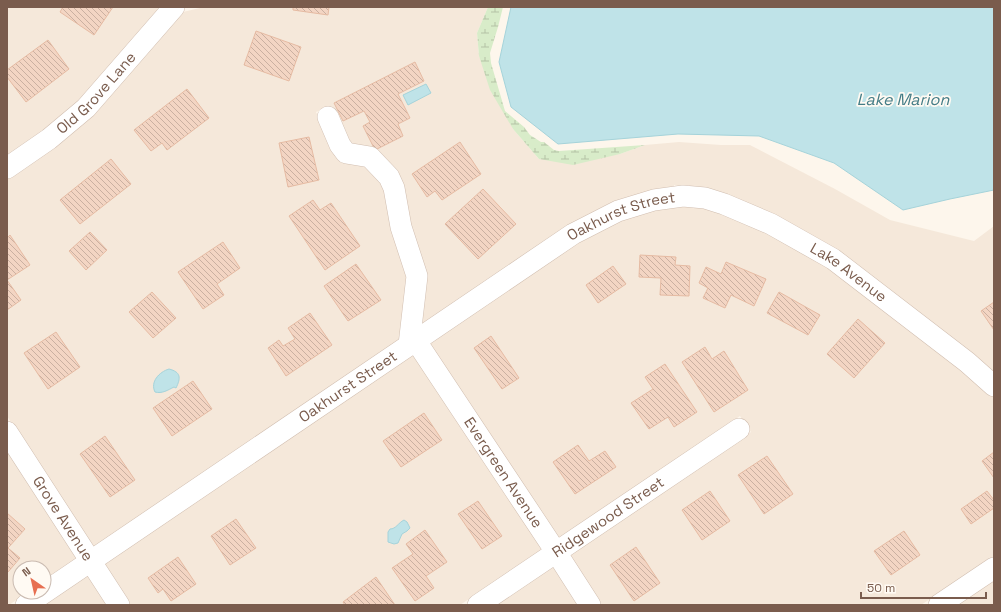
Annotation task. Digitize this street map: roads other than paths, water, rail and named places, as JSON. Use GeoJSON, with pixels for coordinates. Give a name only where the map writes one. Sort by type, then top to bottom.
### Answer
{"type":"FeatureCollection","features":[{"type":"Feature","properties":{"kind":"street","name":"Old Grove Lane"},"geometry":{"type":"LineString","coordinates":[[7,168],[49,138],[86,108],[174,7]]}},
{"type":"Feature","properties":{"kind":"street"},"geometry":{"type":"LineString","coordinates":[[328,117],[340,145],[346,153],[370,157],[389,177],[394,188],[401,227],[417,276],[413,343]]}},
{"type":"Feature","properties":{"kind":"street","name":"Oakhurst Street"},"geometry":{"type":"LineString","coordinates":[[26,605],[573,234],[618,211],[654,200],[683,196]]}},
{"type":"Feature","properties":{"kind":"street","name":"Lake Avenue"},"geometry":{"type":"LineString","coordinates":[[683,196],[705,198],[724,204],[771,224],[833,259],[967,362],[994,386]]}},
{"type":"Feature","properties":{"kind":"street","name":"Evergreen Avenue"},"geometry":{"type":"LineString","coordinates":[[413,343],[556,552],[590,605]]}},
{"type":"Feature","properties":{"kind":"street","name":"Ridgewood Street"},"geometry":{"type":"LineString","coordinates":[[478,605],[739,429]]}},
{"type":"Feature","properties":{"kind":"street","name":"Grove Avenue"},"geometry":{"type":"LineString","coordinates":[[7,432],[119,605]]}},
{"type":"Feature","properties":{"kind":"street"},"geometry":{"type":"LineString","coordinates":[[939,605],[994,568]]}},
{"type":"Feature","properties":{"kind":"water","name":"Lake Marion"},"geometry":{"type":"Polygon","coordinates":[[[511,7],[994,7],[994,190],[903,210],[834,163],[759,136],[678,134],[558,144],[511,107],[499,62],[511,7]]]}},
{"type":"Feature","properties":{"kind":"water"},"geometry":{"type":"Polygon","coordinates":[[[426,84],[431,93],[408,105],[403,95],[426,84]]]}},
{"type":"Feature","properties":{"kind":"water"},"geometry":{"type":"Polygon","coordinates":[[[169,369],[176,372],[179,376],[179,381],[176,388],[174,387],[163,392],[155,392],[154,385],[156,378],[162,372],[169,369]]]}},
{"type":"Feature","properties":{"kind":"water"},"geometry":{"type":"Polygon","coordinates":[[[404,520],[410,528],[402,534],[398,543],[394,544],[388,542],[388,532],[390,529],[394,528],[404,520]]]}}]}
